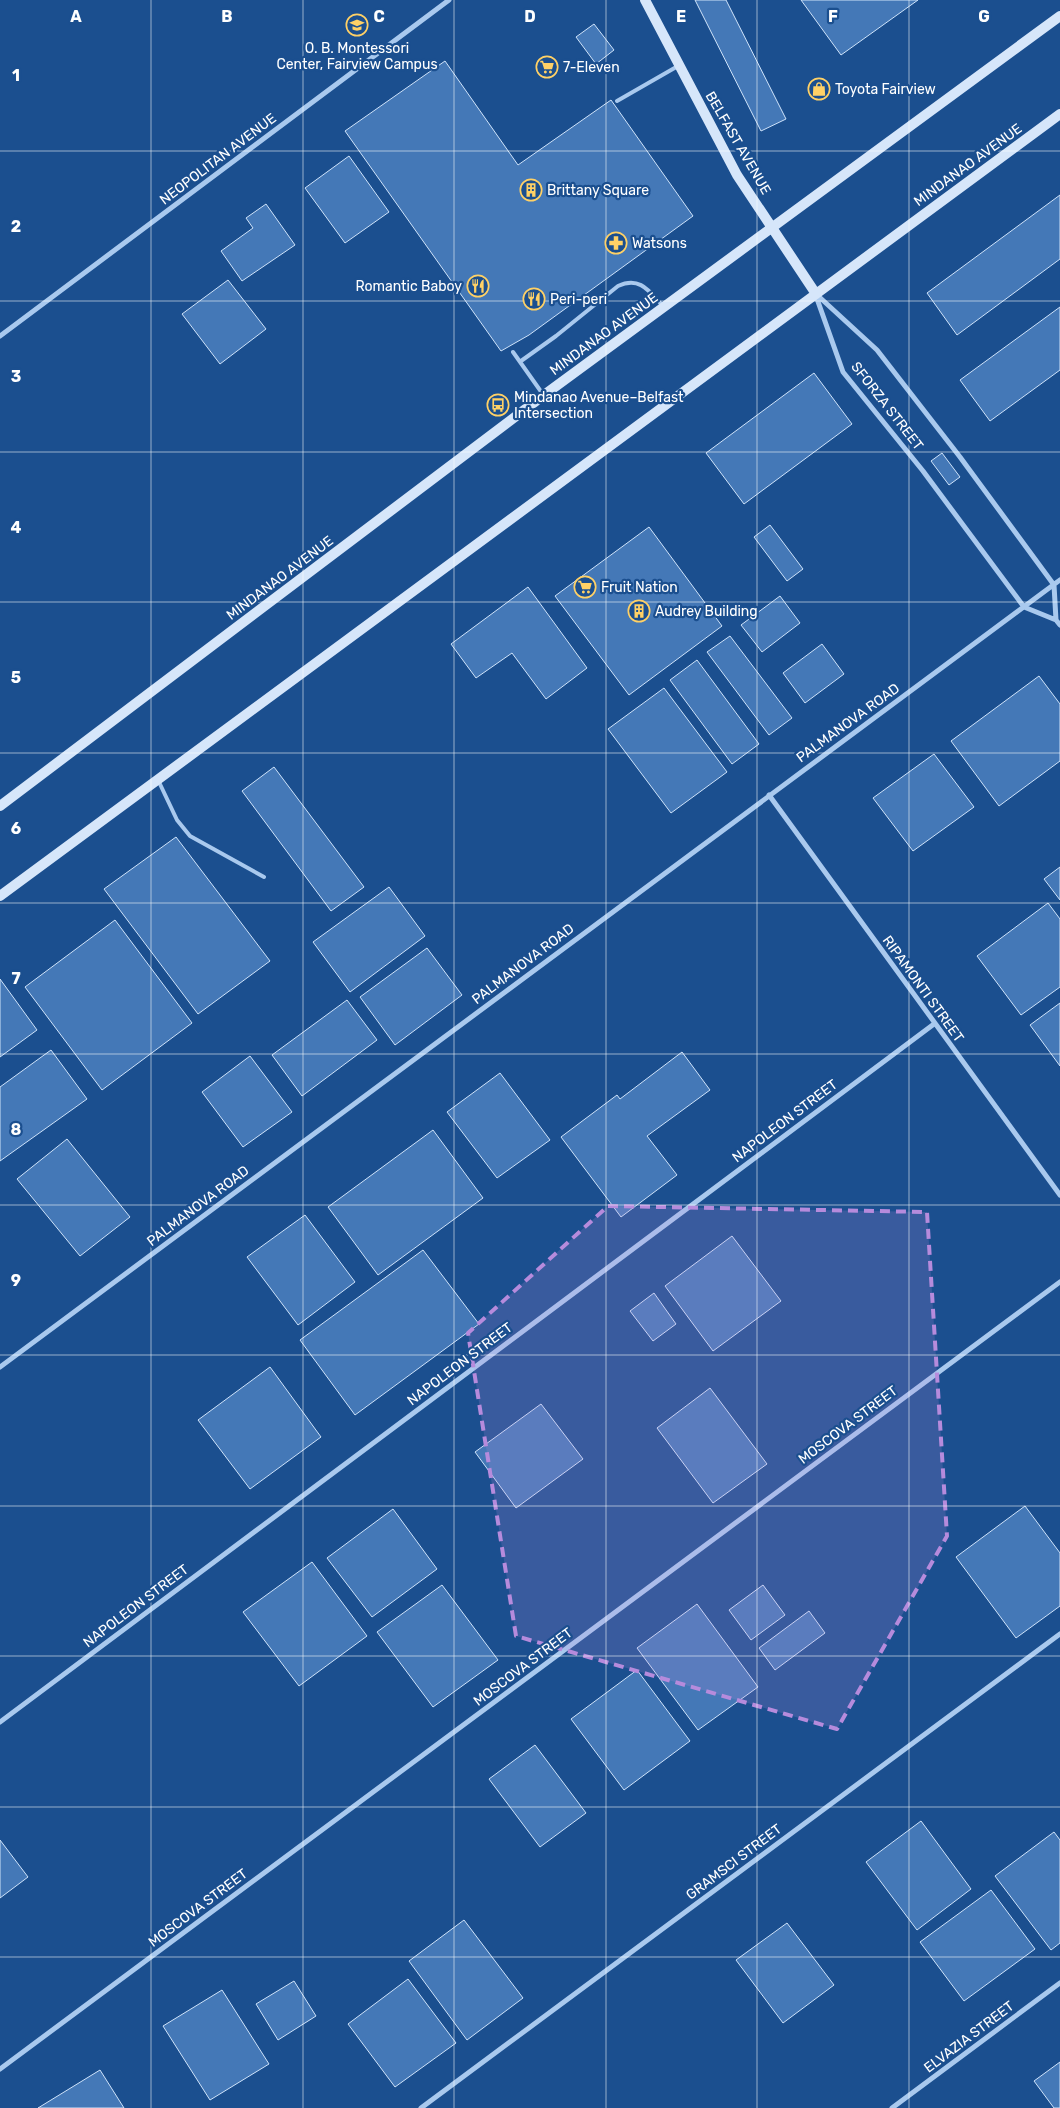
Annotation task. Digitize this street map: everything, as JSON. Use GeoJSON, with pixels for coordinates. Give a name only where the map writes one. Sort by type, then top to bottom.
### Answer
{"type":"FeatureCollection","features":[{"type":"Feature","properties":{"kind":"main road","name":"BELFAST AVENUE"},"geometry":{"type":"LineString","coordinates":[[645,0],[737,175],[816,294]]}},
{"type":"Feature","properties":{"kind":"main road","name":"MINDANAO AVENUE"},"geometry":{"type":"LineString","coordinates":[[0,806],[544,395],[1060,16]]}},
{"type":"Feature","properties":{"kind":"main road","name":"MINDANAO AVENUE"},"geometry":{"type":"LineString","coordinates":[[0,896],[1060,114]]}},
{"type":"Feature","properties":{"kind":"street","name":"NEOPOLITAN AVENUE"},"geometry":{"type":"LineString","coordinates":[[0,336],[449,0]]}},
{"type":"Feature","properties":{"kind":"street","name":"SFORZA STREET"},"geometry":{"type":"LineString","coordinates":[[816,294],[877,350],[960,457],[1054,585]]}},
{"type":"Feature","properties":{"kind":"street","name":"SFORZA STREET"},"geometry":{"type":"LineString","coordinates":[[816,294],[843,372],[923,471],[1024,607]]}},
{"type":"Feature","properties":{"kind":"street","name":"PALMANOVA ROAD"},"geometry":{"type":"LineString","coordinates":[[0,1367],[1060,580]]}},
{"type":"Feature","properties":{"kind":"street"},"geometry":{"type":"LineString","coordinates":[[1054,585],[1056,620]]}},
{"type":"Feature","properties":{"kind":"street"},"geometry":{"type":"LineString","coordinates":[[1024,607],[1056,620],[1060,625]]}},
{"type":"Feature","properties":{"kind":"street","name":"RIPAMONTI STREET"},"geometry":{"type":"LineString","coordinates":[[769,795],[1060,1195]]}},
{"type":"Feature","properties":{"kind":"street","name":"NAPOLEON STREET"},"geometry":{"type":"LineString","coordinates":[[0,1722],[934,1024]]}},
{"type":"Feature","properties":{"kind":"street","name":"MOSCOVA STREET"},"geometry":{"type":"LineString","coordinates":[[0,2069],[1060,1282]]}},
{"type":"Feature","properties":{"kind":"street","name":"GRAMSCI STREET"},"geometry":{"type":"LineString","coordinates":[[421,2108],[1060,1634]]}},
{"type":"Feature","properties":{"kind":"street","name":"ELVAZIA STREET"},"geometry":{"type":"LineString","coordinates":[[892,2108],[1060,1984]]}},
{"type":"Feature","properties":{"kind":"lane"},"geometry":{"type":"LineString","coordinates":[[617,101],[679,65]]}},
{"type":"Feature","properties":{"kind":"lane"},"geometry":{"type":"LineString","coordinates":[[521,361],[556,336],[618,286],[628,281],[643,285],[664,307]]}},
{"type":"Feature","properties":{"kind":"lane"},"geometry":{"type":"LineString","coordinates":[[513,352],[544,395]]}},
{"type":"Feature","properties":{"kind":"lane"},"geometry":{"type":"LineString","coordinates":[[158,780],[177,820],[190,836],[264,877]]}},
{"type":"Feature","properties":{"kind":"highlighted area"},"geometry":{"type":"Polygon","coordinates":[[[608,1206],[927,1212],[947,1536],[837,1729],[516,1636],[468,1333],[608,1206]]]}},
{"type":"Feature","properties":{"kind":"building"},"geometry":{"type":"Polygon","coordinates":[[[695,0],[726,0],[786,119],[761,131],[695,0]]]}},
{"type":"Feature","properties":{"kind":"building"},"geometry":{"type":"Polygon","coordinates":[[[801,0],[918,0],[841,55],[801,0]]]}},
{"type":"Feature","properties":{"kind":"building"},"geometry":{"type":"Polygon","coordinates":[[[594,24],[614,50],[596,64],[576,37],[594,24]]]}},
{"type":"Feature","properties":{"kind":"building","name":"Brittany Square"},"geometry":{"type":"Polygon","coordinates":[[[445,61],[518,165],[611,100],[693,216],[529,335],[501,351],[345,131],[445,61]]]}},
{"type":"Feature","properties":{"kind":"building"},"geometry":{"type":"Polygon","coordinates":[[[349,156],[389,212],[345,243],[305,188],[349,156]]]}},
{"type":"Feature","properties":{"kind":"building"},"geometry":{"type":"Polygon","coordinates":[[[1060,195],[1060,259],[957,335],[927,293],[1060,195]]]}},
{"type":"Feature","properties":{"kind":"building"},"geometry":{"type":"Polygon","coordinates":[[[266,204],[295,245],[242,281],[221,251],[253,228],[246,218],[266,204]]]}},
{"type":"Feature","properties":{"kind":"building"},"geometry":{"type":"Polygon","coordinates":[[[228,280],[266,329],[220,364],[182,314],[228,280]]]}},
{"type":"Feature","properties":{"kind":"building"},"geometry":{"type":"Polygon","coordinates":[[[1060,307],[1060,370],[990,421],[960,380],[1060,307]]]}},
{"type":"Feature","properties":{"kind":"building"},"geometry":{"type":"Polygon","coordinates":[[[814,373],[852,424],[744,504],[706,453],[814,373]]]}},
{"type":"Feature","properties":{"kind":"building"},"geometry":{"type":"Polygon","coordinates":[[[942,453],[960,477],[949,485],[931,461],[942,453]]]}},
{"type":"Feature","properties":{"kind":"building"},"geometry":{"type":"Polygon","coordinates":[[[770,525],[803,569],[787,581],[754,537],[770,525]]]}},
{"type":"Feature","properties":{"kind":"building","name":"Audrey Building"},"geometry":{"type":"Polygon","coordinates":[[[649,527],[722,626],[629,695],[555,596],[649,527]]]}},
{"type":"Feature","properties":{"kind":"building"},"geometry":{"type":"Polygon","coordinates":[[[528,587],[587,668],[546,699],[512,653],[476,678],[451,644],[528,587]]]}},
{"type":"Feature","properties":{"kind":"building"},"geometry":{"type":"Polygon","coordinates":[[[780,596],[800,623],[762,652],[741,625],[780,596]]]}},
{"type":"Feature","properties":{"kind":"building"},"geometry":{"type":"Polygon","coordinates":[[[730,636],[792,718],[769,735],[707,652],[730,636]]]}},
{"type":"Feature","properties":{"kind":"building"},"geometry":{"type":"Polygon","coordinates":[[[822,644],[844,674],[805,703],[783,673],[822,644]]]}},
{"type":"Feature","properties":{"kind":"building"},"geometry":{"type":"Polygon","coordinates":[[[697,660],[759,744],[732,764],[670,680],[697,660]]]}},
{"type":"Feature","properties":{"kind":"building"},"geometry":{"type":"Polygon","coordinates":[[[1039,676],[1060,704],[1060,761],[999,806],[951,741],[1039,676]]]}},
{"type":"Feature","properties":{"kind":"building"},"geometry":{"type":"Polygon","coordinates":[[[664,688],[727,772],[671,813],[608,729],[664,688]]]}},
{"type":"Feature","properties":{"kind":"building"},"geometry":{"type":"Polygon","coordinates":[[[934,754],[974,807],[913,851],[873,798],[934,754]]]}},
{"type":"Feature","properties":{"kind":"building"},"geometry":{"type":"Polygon","coordinates":[[[274,767],[364,887],[331,911],[242,791],[274,767]]]}},
{"type":"Feature","properties":{"kind":"building"},"geometry":{"type":"Polygon","coordinates":[[[176,837],[270,961],[198,1014],[104,889],[176,837]]]}},
{"type":"Feature","properties":{"kind":"building"},"geometry":{"type":"Polygon","coordinates":[[[1060,867],[1060,900],[1044,879],[1060,867]]]}},
{"type":"Feature","properties":{"kind":"building"},"geometry":{"type":"Polygon","coordinates":[[[389,887],[425,936],[350,992],[313,942],[389,887]]]}},
{"type":"Feature","properties":{"kind":"building"},"geometry":{"type":"Polygon","coordinates":[[[1048,903],[1060,919],[1060,987],[1021,1015],[977,956],[1048,903]]]}},
{"type":"Feature","properties":{"kind":"building"},"geometry":{"type":"Polygon","coordinates":[[[115,920],[192,1023],[102,1090],[25,987],[115,920]]]}},
{"type":"Feature","properties":{"kind":"building"},"geometry":{"type":"Polygon","coordinates":[[[427,948],[462,995],[395,1045],[360,997],[427,948]]]}},
{"type":"Feature","properties":{"kind":"building"},"geometry":{"type":"Polygon","coordinates":[[[0,979],[37,1030],[0,1057],[0,979]]]}},
{"type":"Feature","properties":{"kind":"building"},"geometry":{"type":"Polygon","coordinates":[[[347,1000],[377,1040],[302,1096],[272,1055],[347,1000]]]}},
{"type":"Feature","properties":{"kind":"building"},"geometry":{"type":"Polygon","coordinates":[[[1060,1003],[1060,1066],[1030,1025],[1060,1003]]]}},
{"type":"Feature","properties":{"kind":"building"},"geometry":{"type":"Polygon","coordinates":[[[51,1050],[87,1099],[0,1161],[0,1087],[51,1050]]]}},
{"type":"Feature","properties":{"kind":"building"},"geometry":{"type":"Polygon","coordinates":[[[682,1052],[710,1090],[647,1136],[677,1175],[621,1217],[561,1137],[617,1095],[620,1099],[682,1052]]]}},
{"type":"Feature","properties":{"kind":"building"},"geometry":{"type":"Polygon","coordinates":[[[250,1056],[292,1112],[243,1147],[202,1092],[250,1056]]]}},
{"type":"Feature","properties":{"kind":"building"},"geometry":{"type":"Polygon","coordinates":[[[500,1073],[550,1140],[497,1178],[447,1112],[500,1073]]]}},
{"type":"Feature","properties":{"kind":"building"},"geometry":{"type":"Polygon","coordinates":[[[433,1130],[483,1198],[378,1275],[328,1207],[433,1130]]]}},
{"type":"Feature","properties":{"kind":"building"},"geometry":{"type":"Polygon","coordinates":[[[67,1139],[130,1217],[80,1256],[17,1179],[67,1139]]]}},
{"type":"Feature","properties":{"kind":"building"},"geometry":{"type":"Polygon","coordinates":[[[305,1215],[355,1282],[298,1325],[247,1257],[305,1215]]]}},
{"type":"Feature","properties":{"kind":"building"},"geometry":{"type":"Polygon","coordinates":[[[732,1236],[781,1301],[713,1351],[665,1286],[732,1236]]]}},
{"type":"Feature","properties":{"kind":"building"},"geometry":{"type":"Polygon","coordinates":[[[423,1250],[479,1324],[355,1415],[300,1340],[423,1250]]]}},
{"type":"Feature","properties":{"kind":"building"},"geometry":{"type":"Polygon","coordinates":[[[654,1293],[676,1324],[653,1341],[630,1311],[654,1293]]]}},
{"type":"Feature","properties":{"kind":"building"},"geometry":{"type":"Polygon","coordinates":[[[270,1367],[321,1437],[250,1489],[198,1420],[270,1367]]]}},
{"type":"Feature","properties":{"kind":"building"},"geometry":{"type":"Polygon","coordinates":[[[710,1388],[767,1464],[713,1503],[657,1428],[710,1388]]]}},
{"type":"Feature","properties":{"kind":"building"},"geometry":{"type":"Polygon","coordinates":[[[541,1404],[583,1459],[516,1508],[475,1452],[541,1404]]]}},
{"type":"Feature","properties":{"kind":"building"},"geometry":{"type":"Polygon","coordinates":[[[1025,1506],[1060,1553],[1060,1606],[1016,1638],[956,1557],[1025,1506]]]}},
{"type":"Feature","properties":{"kind":"building"},"geometry":{"type":"Polygon","coordinates":[[[393,1509],[437,1569],[372,1617],[327,1558],[393,1509]]]}},
{"type":"Feature","properties":{"kind":"building"},"geometry":{"type":"Polygon","coordinates":[[[312,1562],[367,1636],[299,1686],[243,1612],[312,1562]]]}},
{"type":"Feature","properties":{"kind":"building"},"geometry":{"type":"Polygon","coordinates":[[[442,1585],[498,1660],[433,1707],[377,1632],[442,1585]]]}},
{"type":"Feature","properties":{"kind":"building"},"geometry":{"type":"Polygon","coordinates":[[[763,1585],[785,1615],[751,1640],[729,1610],[763,1585]]]}},
{"type":"Feature","properties":{"kind":"building"},"geometry":{"type":"Polygon","coordinates":[[[697,1604],[758,1687],[698,1730],[637,1648],[697,1604]]]}},
{"type":"Feature","properties":{"kind":"building"},"geometry":{"type":"Polygon","coordinates":[[[809,1611],[825,1633],[775,1670],[759,1648],[809,1611]]]}},
{"type":"Feature","properties":{"kind":"building"},"geometry":{"type":"Polygon","coordinates":[[[637,1670],[690,1741],[624,1790],[571,1719],[637,1670]]]}},
{"type":"Feature","properties":{"kind":"building"},"geometry":{"type":"Polygon","coordinates":[[[535,1745],[586,1813],[540,1847],[489,1779],[535,1745]]]}},
{"type":"Feature","properties":{"kind":"building"},"geometry":{"type":"Polygon","coordinates":[[[921,1821],[971,1889],[917,1930],[866,1862],[921,1821]]]}},
{"type":"Feature","properties":{"kind":"building"},"geometry":{"type":"Polygon","coordinates":[[[1054,1832],[1060,1840],[1060,1943],[1051,1950],[995,1876],[1054,1832]]]}},
{"type":"Feature","properties":{"kind":"building"},"geometry":{"type":"Polygon","coordinates":[[[0,1840],[28,1877],[0,1898],[0,1840]]]}},
{"type":"Feature","properties":{"kind":"building"},"geometry":{"type":"Polygon","coordinates":[[[991,1890],[1035,1949],[964,2001],[920,1942],[991,1890]]]}},
{"type":"Feature","properties":{"kind":"building"},"geometry":{"type":"Polygon","coordinates":[[[464,1920],[523,1998],[467,2040],[409,1961],[464,1920]]]}},
{"type":"Feature","properties":{"kind":"building"},"geometry":{"type":"Polygon","coordinates":[[[787,1923],[834,1985],[783,2023],[736,1960],[787,1923]]]}},
{"type":"Feature","properties":{"kind":"building"},"geometry":{"type":"Polygon","coordinates":[[[408,1979],[456,2043],[395,2087],[348,2024],[408,1979]]]}},
{"type":"Feature","properties":{"kind":"building"},"geometry":{"type":"Polygon","coordinates":[[[294,1981],[316,2016],[278,2040],[256,2004],[294,1981]]]}},
{"type":"Feature","properties":{"kind":"building"},"geometry":{"type":"Polygon","coordinates":[[[222,1990],[269,2064],[210,2100],[163,2026],[222,1990]]]}},
{"type":"Feature","properties":{"kind":"building"},"geometry":{"type":"Polygon","coordinates":[[[1060,2062],[1060,2108],[1054,2108],[1034,2081],[1060,2062]]]}},
{"type":"Feature","properties":{"kind":"building"},"geometry":{"type":"Polygon","coordinates":[[[100,2070],[124,2108],[38,2108],[100,2070]]]}},
{"type":"Feature","properties":{"kind":"place","name":"O. B. Montessori Center, Fairview Campus"},"geometry":{"type":"Point","coordinates":[357,25]}},
{"type":"Feature","properties":{"kind":"place","name":"7-Eleven"},"geometry":{"type":"Point","coordinates":[547,67]}},
{"type":"Feature","properties":{"kind":"place","name":"Toyota Fairview"},"geometry":{"type":"Point","coordinates":[819,89]}},
{"type":"Feature","properties":{"kind":"place","name":"Brittany Square"},"geometry":{"type":"Point","coordinates":[531,190]}},
{"type":"Feature","properties":{"kind":"place","name":"Watsons"},"geometry":{"type":"Point","coordinates":[616,243]}},
{"type":"Feature","properties":{"kind":"place","name":"Romantic Baboy"},"geometry":{"type":"Point","coordinates":[478,286]}},
{"type":"Feature","properties":{"kind":"place","name":"Peri-peri"},"geometry":{"type":"Point","coordinates":[534,299]}},
{"type":"Feature","properties":{"kind":"place","name":"Mindanao Avenue–Belfast Intersection"},"geometry":{"type":"Point","coordinates":[498,405]}},
{"type":"Feature","properties":{"kind":"place","name":"Fruit Nation"},"geometry":{"type":"Point","coordinates":[585,587]}},
{"type":"Feature","properties":{"kind":"place","name":"Audrey Building"},"geometry":{"type":"Point","coordinates":[639,611]}}]}
